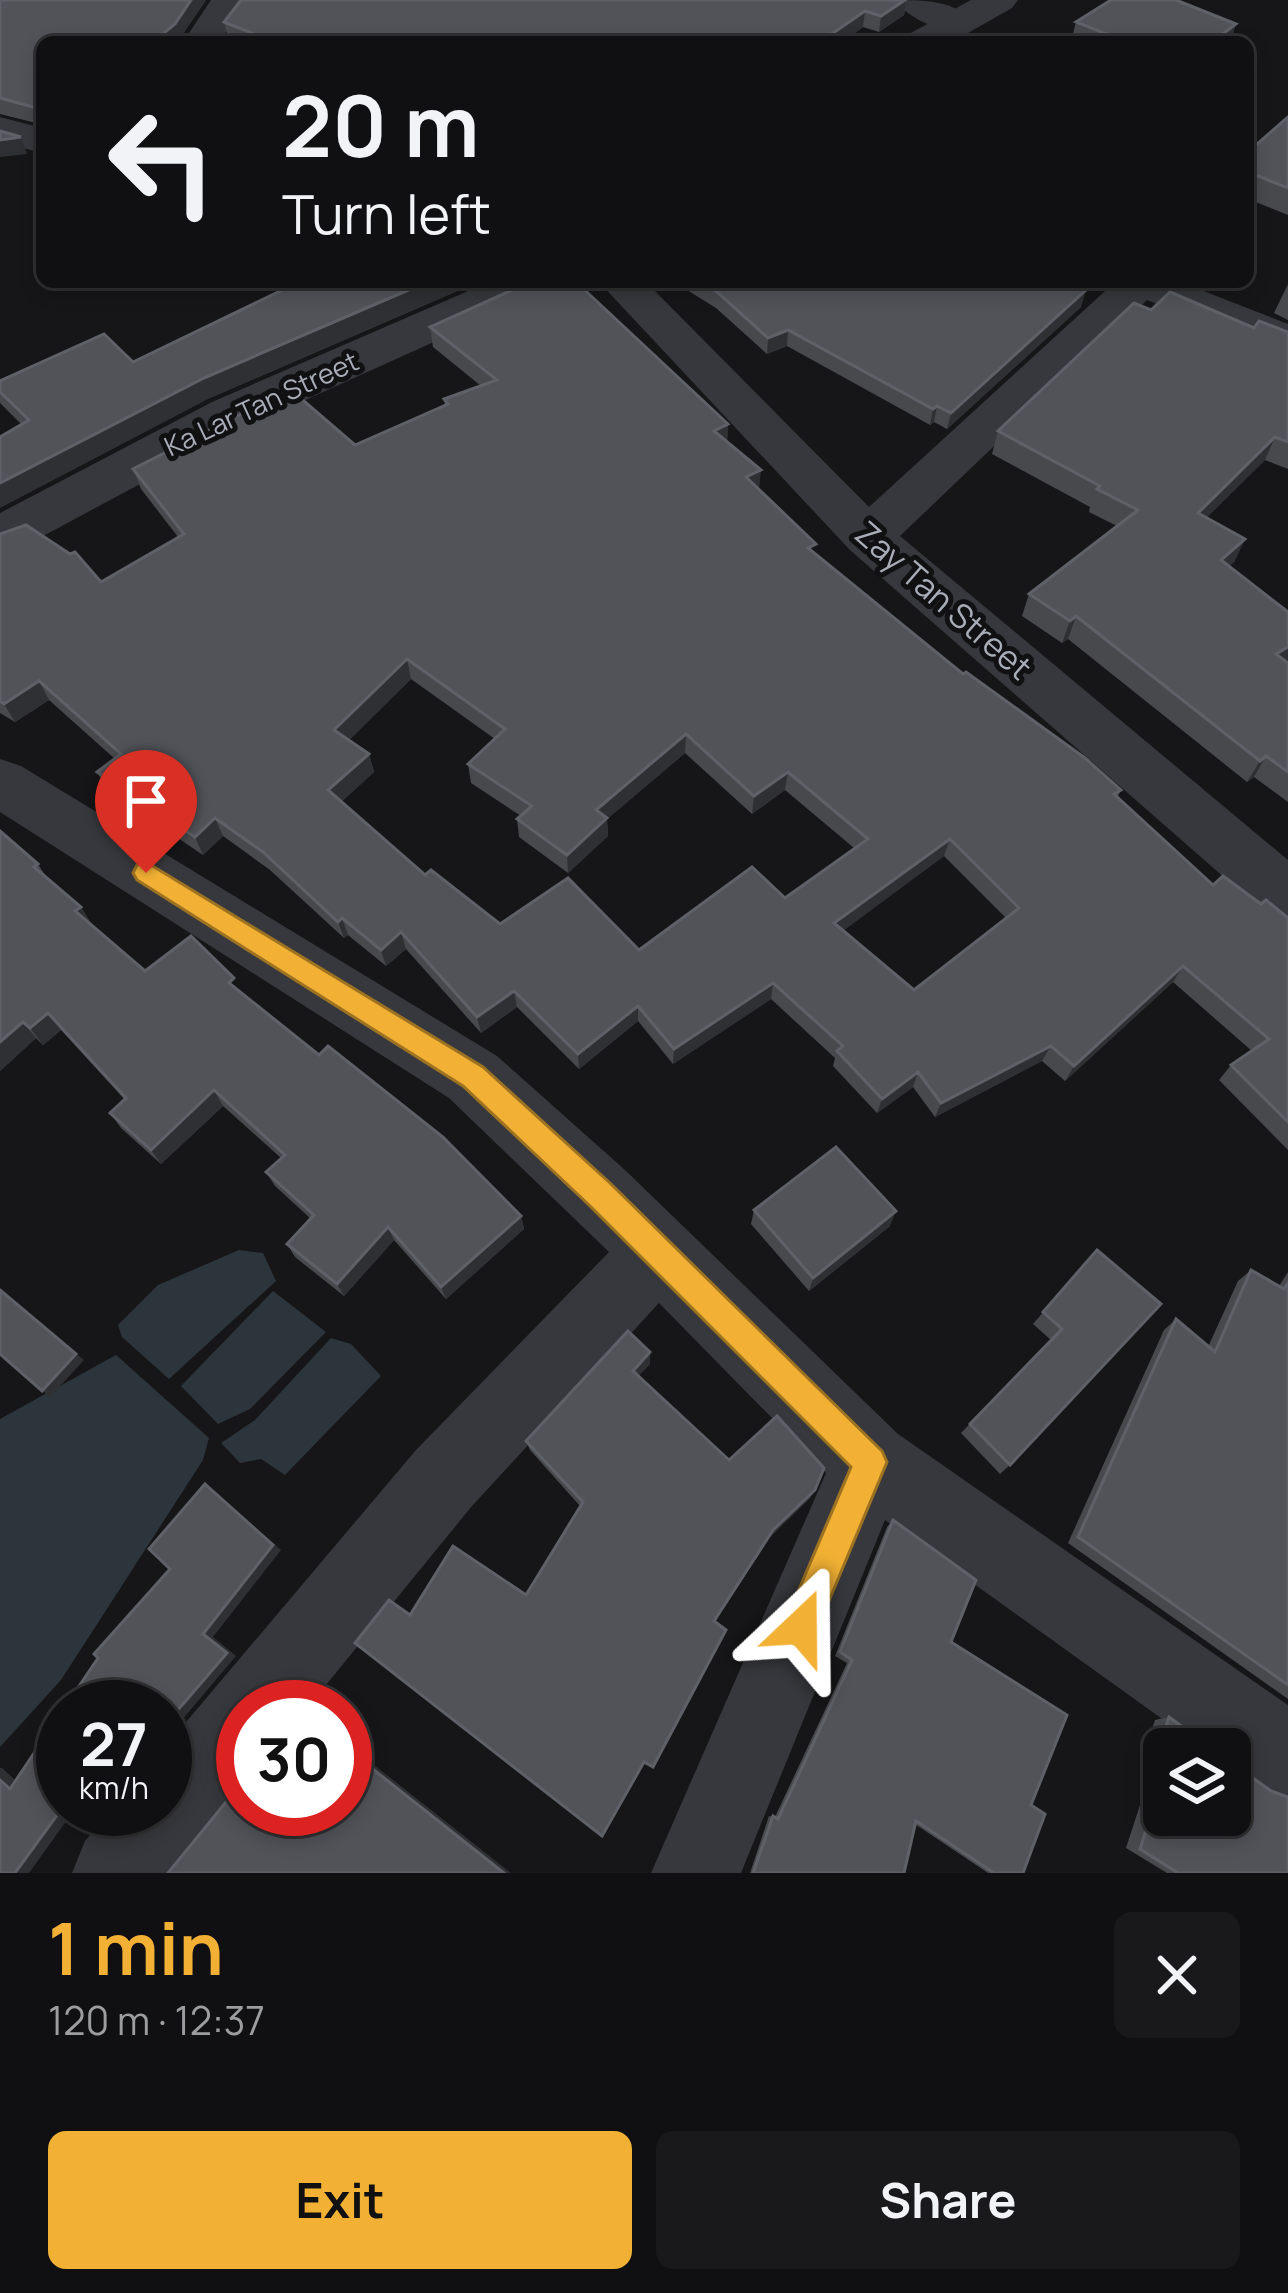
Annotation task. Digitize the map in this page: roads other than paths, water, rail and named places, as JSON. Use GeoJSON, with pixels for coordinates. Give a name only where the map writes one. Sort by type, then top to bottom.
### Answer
{"type":"FeatureCollection","features":[{"type":"Feature","properties":{"kind":"street"},"geometry":{"type":"LineString","coordinates":[[205,36],[216,14],[232,0]]}},
{"type":"Feature","properties":{"kind":"street"},"geometry":{"type":"LineString","coordinates":[[912,0],[939,32],[999,0]]}},
{"type":"Feature","properties":{"kind":"street"},"geometry":{"type":"LineString","coordinates":[[0,129],[36,139]]}},
{"type":"Feature","properties":{"kind":"street","name":"Ka Lar Tan Street"},"geometry":{"type":"LineString","coordinates":[[0,536],[230,414],[514,288]]}},
{"type":"Feature","properties":{"kind":"street","name":"Zay Tan Street"},"geometry":{"type":"LineString","coordinates":[[627,288],[868,537],[1288,896]]}},
{"type":"Feature","properties":{"kind":"street"},"geometry":{"type":"LineString","coordinates":[[868,537],[1135,288]]}},
{"type":"Feature","properties":{"kind":"street"},"geometry":{"type":"LineString","coordinates":[[1156,288],[1288,340]]}},
{"type":"Feature","properties":{"kind":"street"},"geometry":{"type":"LineString","coordinates":[[0,782],[473,1077],[870,1462],[1288,1756]]}},
{"type":"Feature","properties":{"kind":"street"},"geometry":{"type":"LineString","coordinates":[[277,1680],[445,1478],[658,1252]]}},
{"type":"Feature","properties":{"kind":"street"},"geometry":{"type":"LineString","coordinates":[[696,1873],[870,1462]]}},
{"type":"Feature","properties":{"kind":"street"},"geometry":{"type":"LineString","coordinates":[[116,1873],[216,1753]]}}]}
